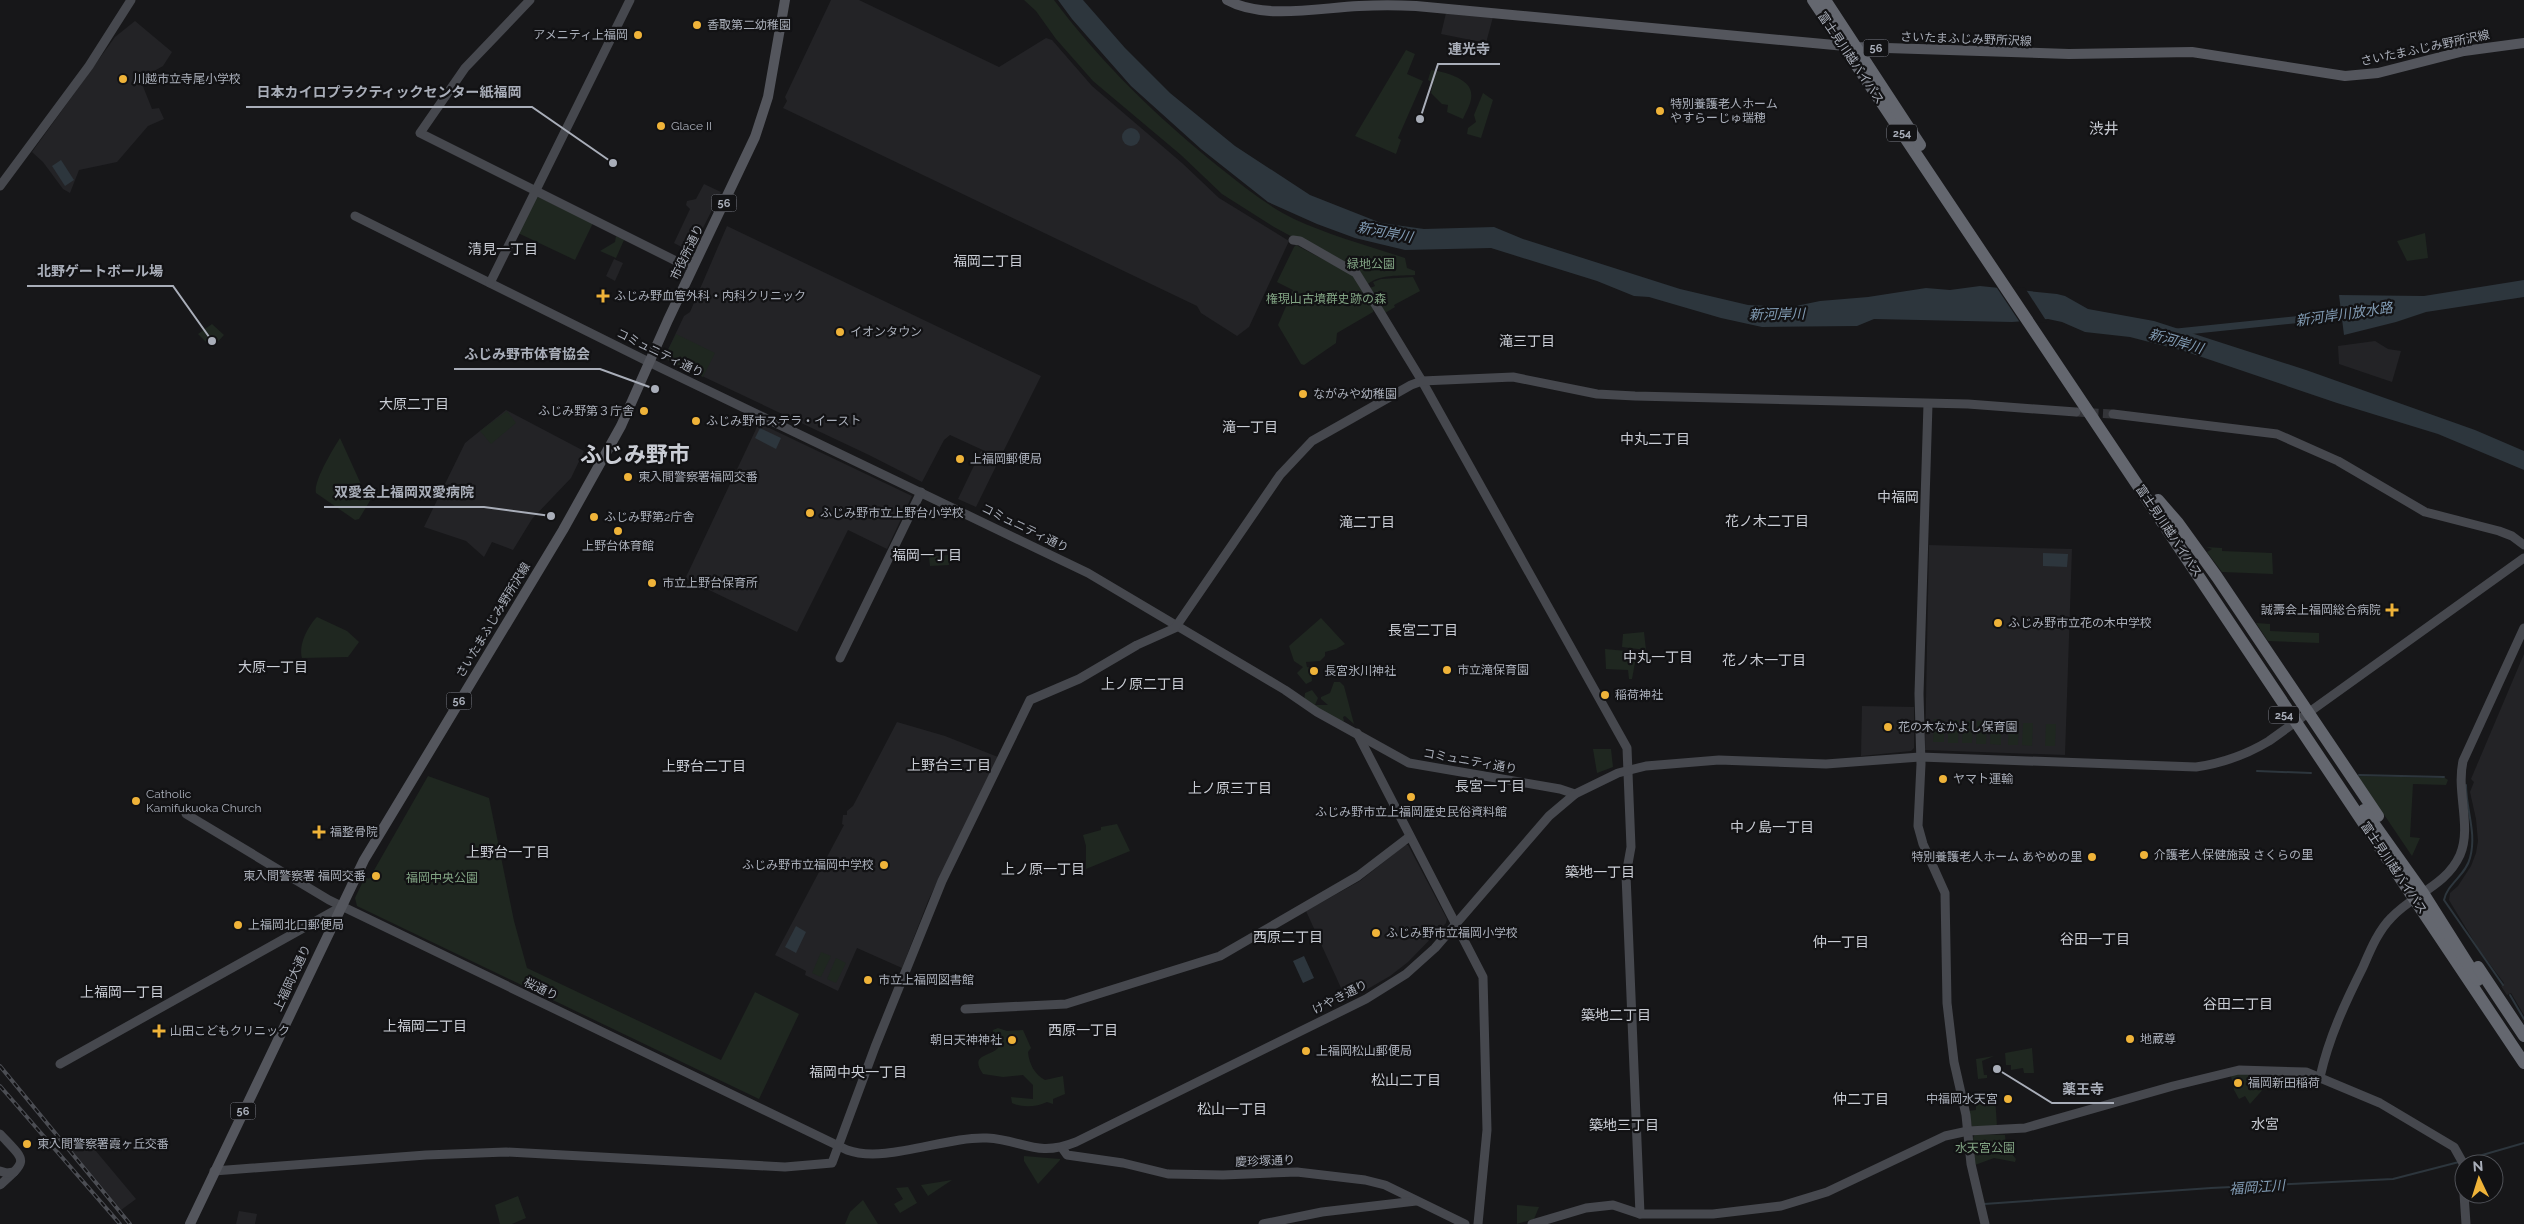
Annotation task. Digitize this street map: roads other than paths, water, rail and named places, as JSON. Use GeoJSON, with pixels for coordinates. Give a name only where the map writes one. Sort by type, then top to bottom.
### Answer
{"type":"FeatureCollection","features":[{"type":"Feature","properties":{"kind":"highway","name":"富士見川越バイパス"},"geometry":{"type":"LineString","coordinates":[[1813,0],[2158,500],[2248,643]]}},
{"type":"Feature","properties":{"kind":"highway","name":"富士見川越バイパス"},"geometry":{"type":"LineString","coordinates":[[1825,0],[1996,266]]}},
{"type":"Feature","properties":{"kind":"highway","name":"富士見川越バイパス"},"geometry":{"type":"LineString","coordinates":[[2046,340],[2126,468],[2248,643],[2350,795],[2416,898],[2456,943],[2524,1049]]}},
{"type":"Feature","properties":{"kind":"highway","name":"254"},"geometry":{"type":"LineString","coordinates":[[2126,468],[2147,508],[2290,725],[2416,898],[2441,947],[2452,956],[2524,1063]]}},
{"type":"Feature","properties":{"kind":"highway","name":"254"},"geometry":{"type":"LineString","coordinates":[[2158,500],[2210,566],[2396,843],[2399,859]]}},
{"type":"Feature","properties":{"kind":"highway","name":"富士見川越バイパス"},"geometry":{"type":"LineString","coordinates":[[2350,795],[2399,859],[2416,898]]}},
{"type":"Feature","properties":{"kind":"highway"},"geometry":{"type":"LineString","coordinates":[[2456,943],[2475,962],[2524,1036]]}},
{"type":"Feature","properties":{"kind":"main road","name":"市役所通り"},"geometry":{"type":"LineString","coordinates":[[563,530],[621,426],[760,123],[768,97],[785,0]]}},
{"type":"Feature","properties":{"kind":"main road","name":"さいたまふじみ野所沢線"},"geometry":{"type":"LineString","coordinates":[[1226,0],[1242,7],[1269,11],[1362,6],[1416,6],[1856,47],[2069,54],[2192,52],[2346,76],[2378,73],[2464,51],[2524,43]]}},
{"type":"Feature","properties":{"kind":"main road","name":"さいたまふじみ野所沢線"},"geometry":{"type":"LineString","coordinates":[[341,906],[364,860],[395,807],[563,530]]}},
{"type":"Feature","properties":{"kind":"main road","name":"上福岡大通り"},"geometry":{"type":"LineString","coordinates":[[190,1224],[341,906]]}},
{"type":"Feature","properties":{"kind":"street"},"geometry":{"type":"LineString","coordinates":[[0,186],[90,66],[132,0]]}},
{"type":"Feature","properties":{"kind":"street"},"geometry":{"type":"LineString","coordinates":[[530,0],[465,68],[420,133],[692,269]]}},
{"type":"Feature","properties":{"kind":"street"},"geometry":{"type":"LineString","coordinates":[[490,283],[534,190],[630,0]]}},
{"type":"Feature","properties":{"kind":"street","name":"コミュニティ通り"},"geometry":{"type":"LineString","coordinates":[[355,216],[650,361],[1088,572],[1285,690],[1316,712],[1409,763],[1560,789],[1575,794]]}},
{"type":"Feature","properties":{"kind":"street"},"geometry":{"type":"LineString","coordinates":[[1293,240],[1356,273],[1422,381],[1627,748],[1632,848],[1626,875],[1640,1214]]}},
{"type":"Feature","properties":{"kind":"street"},"geometry":{"type":"LineString","coordinates":[[214,1172],[426,1155],[506,1152],[784,1167],[829,1165],[834,1160],[875,1047],[942,881],[1030,700],[1079,679],[1176,626],[1280,475],[1312,441],[1422,381],[1513,377],[1597,394],[1928,404],[2076,412]]}},
{"type":"Feature","properties":{"kind":"street"},"geometry":{"type":"LineString","coordinates":[[1928,404],[1918,694],[1920,757],[1918,826],[1923,844],[1945,893],[1947,1003],[1954,1062],[1968,1132],[1971,1164],[1984,1224]]}},
{"type":"Feature","properties":{"kind":"street"},"geometry":{"type":"LineString","coordinates":[[2113,414],[2277,434],[2338,461],[2424,512],[2500,531],[2512,536],[2524,545]]}},
{"type":"Feature","properties":{"kind":"street"},"geometry":{"type":"LineString","coordinates":[[840,658],[921,492]]}},
{"type":"Feature","properties":{"kind":"street","name":"けやき通り"},"geometry":{"type":"LineString","coordinates":[[1062,1148],[1366,999],[1419,964],[1540,825],[1575,794],[1606,777],[1628,770],[1719,760],[1826,764],[1920,757],[2196,767],[2221,762],[2246,754],[2308,713],[2524,558]]}},
{"type":"Feature","properties":{"kind":"street"},"geometry":{"type":"LineString","coordinates":[[2320,1077],[2334,1025],[2388,921],[2446,877],[2462,850],[2465,836],[2460,784],[2463,761],[2524,628]]}},
{"type":"Feature","properties":{"kind":"street"},"geometry":{"type":"LineString","coordinates":[[1357,733],[1408,837],[1483,977],[1486,1130],[1478,1224]]}},
{"type":"Feature","properties":{"kind":"street","name":"桜通り"},"geometry":{"type":"LineString","coordinates":[[186,814],[341,906],[854,1152],[872,1154],[986,1138],[1036,1149],[1062,1148]]}},
{"type":"Feature","properties":{"kind":"street"},"geometry":{"type":"LineString","coordinates":[[965,1009],[1066,1004],[1220,956],[1358,876],[1408,837]]}},
{"type":"Feature","properties":{"kind":"street"},"geometry":{"type":"LineString","coordinates":[[60,1064],[341,906]]}},
{"type":"Feature","properties":{"kind":"street"},"geometry":{"type":"LineString","coordinates":[[1532,1224],[1586,1208],[1613,1205],[1640,1214],[1731,1213],[1801,1201],[1832,1190],[1945,1136],[1968,1132],[2024,1128],[2173,1086],[2239,1070],[2293,1070],[2320,1077],[2380,1103],[2449,1143],[2457,1154]]}},
{"type":"Feature","properties":{"kind":"street"},"geometry":{"type":"LineString","coordinates":[[0,1134],[21,1159],[20,1166],[15,1172],[0,1184]]}},
{"type":"Feature","properties":{"kind":"street","name":"慶珍塚通り"},"geometry":{"type":"LineString","coordinates":[[1062,1148],[1067,1155],[1123,1163],[1168,1174],[1223,1175],[1297,1172],[1365,1180],[1385,1185],[1465,1224]]}},
{"type":"Feature","properties":{"kind":"street"},"geometry":{"type":"LineString","coordinates":[[0,1184],[0,1171],[7,1173],[15,1172]]}},
{"type":"Feature","properties":{"kind":"street"},"geometry":{"type":"LineString","coordinates":[[1263,1224],[1322,1212],[1416,1201]]}},
{"type":"Feature","properties":{"kind":"street"},"geometry":{"type":"LineString","coordinates":[[2465,1204],[2466,1224]]}},
{"type":"Feature","properties":{"kind":"water","name":"新河岸川"},"geometry":{"type":"Polygon","coordinates":[[[1058,0],[1083,0],[1125,48],[1170,93],[1235,146],[1310,195],[1381,223],[1424,229],[1494,227],[1523,239],[1680,289],[1748,305],[1791,307],[1820,301],[1868,297],[1926,288],[1950,290],[1980,286],[2057,294],[2065,296],[2088,309],[2154,321],[2306,370],[2475,430],[2524,451],[2524,470],[2438,434],[2337,403],[2184,351],[2130,337],[2085,332],[2062,322],[2048,319],[2012,322],[1874,319],[1857,326],[1762,327],[1721,318],[1649,297],[1634,296],[1597,281],[1491,248],[1405,250],[1355,238],[1317,224],[1268,202],[1201,149],[1131,86],[1072,19],[1058,0]]]}},
{"type":"Feature","properties":{"kind":"water"},"geometry":{"type":"Polygon","coordinates":[[[1131,128],[1137,131],[1140,137],[1137,143],[1131,146],[1125,143],[1122,137],[1125,131],[1131,128]]]}},
{"type":"Feature","properties":{"kind":"water"},"geometry":{"type":"Polygon","coordinates":[[[61,160],[74,180],[65,186],[52,166],[61,160]]]}},
{"type":"Feature","properties":{"kind":"water"},"geometry":{"type":"Polygon","coordinates":[[[2524,280],[2524,297],[2426,312],[2396,322],[2344,335],[2339,295],[2424,296],[2524,280]]]}},
{"type":"Feature","properties":{"kind":"water"},"geometry":{"type":"Polygon","coordinates":[[[760,428],[781,438],[776,449],[755,438],[760,428]]]}},
{"type":"Feature","properties":{"kind":"water"},"geometry":{"type":"Polygon","coordinates":[[[2043,553],[2068,554],[2067,567],[2043,566],[2043,553]]]}},
{"type":"Feature","properties":{"kind":"water"},"geometry":{"type":"Polygon","coordinates":[[[796,926],[806,932],[796,953],[785,947],[796,926]]]}},
{"type":"Feature","properties":{"kind":"water"},"geometry":{"type":"Polygon","coordinates":[[[1304,956],[1314,978],[1303,983],[1293,961],[1304,956]]]}},
{"type":"Feature","properties":{"kind":"waterway","name":"新河岸川放水路"},"geometry":{"type":"LineString","coordinates":[[2177,332],[2351,314]]}},
{"type":"Feature","properties":{"kind":"waterway"},"geometry":{"type":"LineString","coordinates":[[2257,771],[2311,773]]}},
{"type":"Feature","properties":{"kind":"waterway"},"geometry":{"type":"LineString","coordinates":[[2359,775],[2444,777]]}},
{"type":"Feature","properties":{"kind":"waterway"},"geometry":{"type":"LineString","coordinates":[[2466,785],[2472,831],[2472,849],[2468,864],[2449,889],[2444,900],[2503,985]]}},
{"type":"Feature","properties":{"kind":"waterway"},"geometry":{"type":"LineString","coordinates":[[2510,995],[2524,1019]]}},
{"type":"Feature","properties":{"kind":"waterway","name":"福岡江川"},"geometry":{"type":"LineString","coordinates":[[2486,1154],[2524,1143]]}},
{"type":"Feature","properties":{"kind":"waterway","name":"福岡江川"},"geometry":{"type":"LineString","coordinates":[[1984,1204],[2211,1188],[2393,1179],[2454,1163]]}},
{"type":"Feature","properties":{"kind":"tunnel"},"geometry":{"type":"LineString","coordinates":[[2076,412],[2113,414]]}},
{"type":"Feature","properties":{"kind":"railway"},"geometry":{"type":"LineString","coordinates":[[0,1066],[130,1224]]}},
{"type":"Feature","properties":{"kind":"railway"},"geometry":{"type":"LineString","coordinates":[[0,1086],[120,1224]]}},
{"type":"Feature","properties":{"kind":"place","name":"香取第二幼稚園"},"geometry":{"type":"Point","coordinates":[697,25]}},
{"type":"Feature","properties":{"kind":"place","name":"アメニティ上福岡"},"geometry":{"type":"Point","coordinates":[638,35]}},
{"type":"Feature","properties":{"kind":"place","name":"川越市立寺尾小学校"},"geometry":{"type":"Point","coordinates":[123,79]}},
{"type":"Feature","properties":{"kind":"place","name":"特別養護老人ホーム やすらーじゅ瑞穂"},"geometry":{"type":"Point","coordinates":[1660,111]}},
{"type":"Feature","properties":{"kind":"place","name":"連光寺"},"geometry":{"type":"Point","coordinates":[1420,119]}},
{"type":"Feature","properties":{"kind":"place","name":"Glace II"},"geometry":{"type":"Point","coordinates":[661,126]}},
{"type":"Feature","properties":{"kind":"place","name":"日本カイロプラクティックセンター紙福岡"},"geometry":{"type":"Point","coordinates":[613,163]}},
{"type":"Feature","properties":{"kind":"place","name":"ふじみ野血管外科・内科クリニック"},"geometry":{"type":"Point","coordinates":[603,296]}},
{"type":"Feature","properties":{"kind":"place","name":"イオンタウン"},"geometry":{"type":"Point","coordinates":[840,332]}},
{"type":"Feature","properties":{"kind":"place","name":"北野ゲートボール場"},"geometry":{"type":"Point","coordinates":[212,341]}},
{"type":"Feature","properties":{"kind":"place","name":"ふじみ野市体育協会"},"geometry":{"type":"Point","coordinates":[655,389]}},
{"type":"Feature","properties":{"kind":"place","name":"ながみや幼稚園"},"geometry":{"type":"Point","coordinates":[1303,394]}},
{"type":"Feature","properties":{"kind":"place","name":"ふじみ野第３庁舎"},"geometry":{"type":"Point","coordinates":[644,411]}},
{"type":"Feature","properties":{"kind":"place","name":"ふじみ野市ステラ・イースト"},"geometry":{"type":"Point","coordinates":[696,421]}},
{"type":"Feature","properties":{"kind":"place","name":"上福岡郵便局"},"geometry":{"type":"Point","coordinates":[960,459]}},
{"type":"Feature","properties":{"kind":"place","name":"東入間警察署福岡交番"},"geometry":{"type":"Point","coordinates":[628,477]}},
{"type":"Feature","properties":{"kind":"place","name":"ふじみ野市立上野台小学校"},"geometry":{"type":"Point","coordinates":[810,513]}},
{"type":"Feature","properties":{"kind":"place","name":"双愛会上福岡双愛病院"},"geometry":{"type":"Point","coordinates":[551,516]}},
{"type":"Feature","properties":{"kind":"place","name":"ふじみ野第2庁舎"},"geometry":{"type":"Point","coordinates":[594,517]}},
{"type":"Feature","properties":{"kind":"place","name":"上野台体育館"},"geometry":{"type":"Point","coordinates":[618,531]}},
{"type":"Feature","properties":{"kind":"place","name":"市立上野台保育所"},"geometry":{"type":"Point","coordinates":[652,583]}},
{"type":"Feature","properties":{"kind":"place","name":"誠壽会上福岡総合病院"},"geometry":{"type":"Point","coordinates":[2392,610]}},
{"type":"Feature","properties":{"kind":"place","name":"ふじみ野市立花の木中学校"},"geometry":{"type":"Point","coordinates":[1998,623]}},
{"type":"Feature","properties":{"kind":"place","name":"市立滝保育園"},"geometry":{"type":"Point","coordinates":[1447,670]}},
{"type":"Feature","properties":{"kind":"place","name":"長宮氷川神社"},"geometry":{"type":"Point","coordinates":[1314,671]}},
{"type":"Feature","properties":{"kind":"place","name":"稲荷神社"},"geometry":{"type":"Point","coordinates":[1605,695]}},
{"type":"Feature","properties":{"kind":"place","name":"花の木なかよし保育園"},"geometry":{"type":"Point","coordinates":[1888,727]}},
{"type":"Feature","properties":{"kind":"place","name":"ヤマト運輸"},"geometry":{"type":"Point","coordinates":[1943,779]}},
{"type":"Feature","properties":{"kind":"place","name":"ふじみ野市立上福岡歴史民俗資料館"},"geometry":{"type":"Point","coordinates":[1411,797]}},
{"type":"Feature","properties":{"kind":"place","name":"Catholic Kamifukuoka Church"},"geometry":{"type":"Point","coordinates":[136,801]}},
{"type":"Feature","properties":{"kind":"place","name":"福整骨院"},"geometry":{"type":"Point","coordinates":[319,832]}},
{"type":"Feature","properties":{"kind":"place","name":"介護老人保健施設 さくらの里"},"geometry":{"type":"Point","coordinates":[2144,855]}},
{"type":"Feature","properties":{"kind":"place","name":"特別養護老人ホーム あやめの里"},"geometry":{"type":"Point","coordinates":[2092,857]}},
{"type":"Feature","properties":{"kind":"place","name":"ふじみ野市立福岡中学校"},"geometry":{"type":"Point","coordinates":[884,865]}},
{"type":"Feature","properties":{"kind":"place","name":"東入間警察署 福岡交番"},"geometry":{"type":"Point","coordinates":[376,876]}},
{"type":"Feature","properties":{"kind":"place","name":"上福岡北口郵便局"},"geometry":{"type":"Point","coordinates":[238,925]}},
{"type":"Feature","properties":{"kind":"place","name":"ふじみ野市立福岡小学校"},"geometry":{"type":"Point","coordinates":[1376,933]}},
{"type":"Feature","properties":{"kind":"place","name":"市立上福岡図書館"},"geometry":{"type":"Point","coordinates":[868,980]}},
{"type":"Feature","properties":{"kind":"place","name":"山田こどもクリニック"},"geometry":{"type":"Point","coordinates":[159,1031]}},
{"type":"Feature","properties":{"kind":"place","name":"地蔵尊"},"geometry":{"type":"Point","coordinates":[2130,1039]}},
{"type":"Feature","properties":{"kind":"place","name":"朝日天神神社"},"geometry":{"type":"Point","coordinates":[1012,1040]}},
{"type":"Feature","properties":{"kind":"place","name":"上福岡松山郵便局"},"geometry":{"type":"Point","coordinates":[1306,1051]}},
{"type":"Feature","properties":{"kind":"place","name":"薬王寺"},"geometry":{"type":"Point","coordinates":[1997,1069]}},
{"type":"Feature","properties":{"kind":"place","name":"福岡新田稲荷"},"geometry":{"type":"Point","coordinates":[2238,1083]}},
{"type":"Feature","properties":{"kind":"place","name":"中福岡水天宮"},"geometry":{"type":"Point","coordinates":[2008,1099]}},
{"type":"Feature","properties":{"kind":"place","name":"東入間警察署霞ヶ丘交番"},"geometry":{"type":"Point","coordinates":[27,1144]}},
{"type":"Feature","properties":{"kind":"district","name":"渋井"},"geometry":{"type":"Point","coordinates":[2104,129]}},
{"type":"Feature","properties":{"kind":"district","name":"清見一丁目"},"geometry":{"type":"Point","coordinates":[503,249]}},
{"type":"Feature","properties":{"kind":"district","name":"福岡二丁目"},"geometry":{"type":"Point","coordinates":[988,261]}},
{"type":"Feature","properties":{"kind":"district","name":"滝三丁目"},"geometry":{"type":"Point","coordinates":[1527,341]}},
{"type":"Feature","properties":{"kind":"district","name":"大原二丁目"},"geometry":{"type":"Point","coordinates":[414,404]}},
{"type":"Feature","properties":{"kind":"district","name":"滝一丁目"},"geometry":{"type":"Point","coordinates":[1250,427]}},
{"type":"Feature","properties":{"kind":"district","name":"中丸二丁目"},"geometry":{"type":"Point","coordinates":[1655,439]}},
{"type":"Feature","properties":{"kind":"district","name":"ふじみ野市"},"geometry":{"type":"Point","coordinates":[635,454]}},
{"type":"Feature","properties":{"kind":"district","name":"中福岡"},"geometry":{"type":"Point","coordinates":[1898,497]}},
{"type":"Feature","properties":{"kind":"district","name":"花ノ木二丁目"},"geometry":{"type":"Point","coordinates":[1767,521]}},
{"type":"Feature","properties":{"kind":"district","name":"滝二丁目"},"geometry":{"type":"Point","coordinates":[1367,522]}},
{"type":"Feature","properties":{"kind":"district","name":"福岡一丁目"},"geometry":{"type":"Point","coordinates":[927,555]}},
{"type":"Feature","properties":{"kind":"district","name":"長宮二丁目"},"geometry":{"type":"Point","coordinates":[1423,630]}},
{"type":"Feature","properties":{"kind":"district","name":"中丸一丁目"},"geometry":{"type":"Point","coordinates":[1658,657]}},
{"type":"Feature","properties":{"kind":"district","name":"花ノ木一丁目"},"geometry":{"type":"Point","coordinates":[1764,660]}},
{"type":"Feature","properties":{"kind":"district","name":"大原一丁目"},"geometry":{"type":"Point","coordinates":[273,667]}},
{"type":"Feature","properties":{"kind":"district","name":"上ノ原二丁目"},"geometry":{"type":"Point","coordinates":[1143,684]}},
{"type":"Feature","properties":{"kind":"district","name":"上野台三丁目"},"geometry":{"type":"Point","coordinates":[949,765]}},
{"type":"Feature","properties":{"kind":"district","name":"上野台二丁目"},"geometry":{"type":"Point","coordinates":[704,766]}},
{"type":"Feature","properties":{"kind":"district","name":"長宮一丁目"},"geometry":{"type":"Point","coordinates":[1490,786]}},
{"type":"Feature","properties":{"kind":"district","name":"上ノ原三丁目"},"geometry":{"type":"Point","coordinates":[1230,788]}},
{"type":"Feature","properties":{"kind":"district","name":"中ノ島一丁目"},"geometry":{"type":"Point","coordinates":[1772,827]}},
{"type":"Feature","properties":{"kind":"district","name":"上野台一丁目"},"geometry":{"type":"Point","coordinates":[508,852]}},
{"type":"Feature","properties":{"kind":"district","name":"上ノ原一丁目"},"geometry":{"type":"Point","coordinates":[1043,869]}},
{"type":"Feature","properties":{"kind":"district","name":"築地一丁目"},"geometry":{"type":"Point","coordinates":[1600,872]}},
{"type":"Feature","properties":{"kind":"district","name":"西原二丁目"},"geometry":{"type":"Point","coordinates":[1288,937]}},
{"type":"Feature","properties":{"kind":"district","name":"谷田一丁目"},"geometry":{"type":"Point","coordinates":[2095,939]}},
{"type":"Feature","properties":{"kind":"district","name":"仲一丁目"},"geometry":{"type":"Point","coordinates":[1841,942]}},
{"type":"Feature","properties":{"kind":"district","name":"上福岡一丁目"},"geometry":{"type":"Point","coordinates":[122,992]}},
{"type":"Feature","properties":{"kind":"district","name":"谷田二丁目"},"geometry":{"type":"Point","coordinates":[2238,1004]}},
{"type":"Feature","properties":{"kind":"district","name":"築地二丁目"},"geometry":{"type":"Point","coordinates":[1616,1015]}},
{"type":"Feature","properties":{"kind":"district","name":"上福岡二丁目"},"geometry":{"type":"Point","coordinates":[425,1026]}},
{"type":"Feature","properties":{"kind":"district","name":"西原一丁目"},"geometry":{"type":"Point","coordinates":[1083,1030]}},
{"type":"Feature","properties":{"kind":"district","name":"福岡中央一丁目"},"geometry":{"type":"Point","coordinates":[858,1072]}},
{"type":"Feature","properties":{"kind":"district","name":"松山二丁目"},"geometry":{"type":"Point","coordinates":[1406,1080]}},
{"type":"Feature","properties":{"kind":"district","name":"仲二丁目"},"geometry":{"type":"Point","coordinates":[1861,1099]}},
{"type":"Feature","properties":{"kind":"district","name":"松山一丁目"},"geometry":{"type":"Point","coordinates":[1232,1109]}},
{"type":"Feature","properties":{"kind":"district","name":"水宮"},"geometry":{"type":"Point","coordinates":[2265,1124]}},
{"type":"Feature","properties":{"kind":"district","name":"築地三丁目"},"geometry":{"type":"Point","coordinates":[1624,1125]}},
{"type":"Feature","properties":{"kind":"park label","name":"緑地公園"},"geometry":{"type":"Point","coordinates":[1371,264]}},
{"type":"Feature","properties":{"kind":"park label","name":"権現山古墳群史跡の森"},"geometry":{"type":"Point","coordinates":[1326,299]}},
{"type":"Feature","properties":{"kind":"park label","name":"福岡中央公園"},"geometry":{"type":"Point","coordinates":[442,878]}},
{"type":"Feature","properties":{"kind":"park label","name":"水天宮公園"},"geometry":{"type":"Point","coordinates":[1985,1148]}}]}
